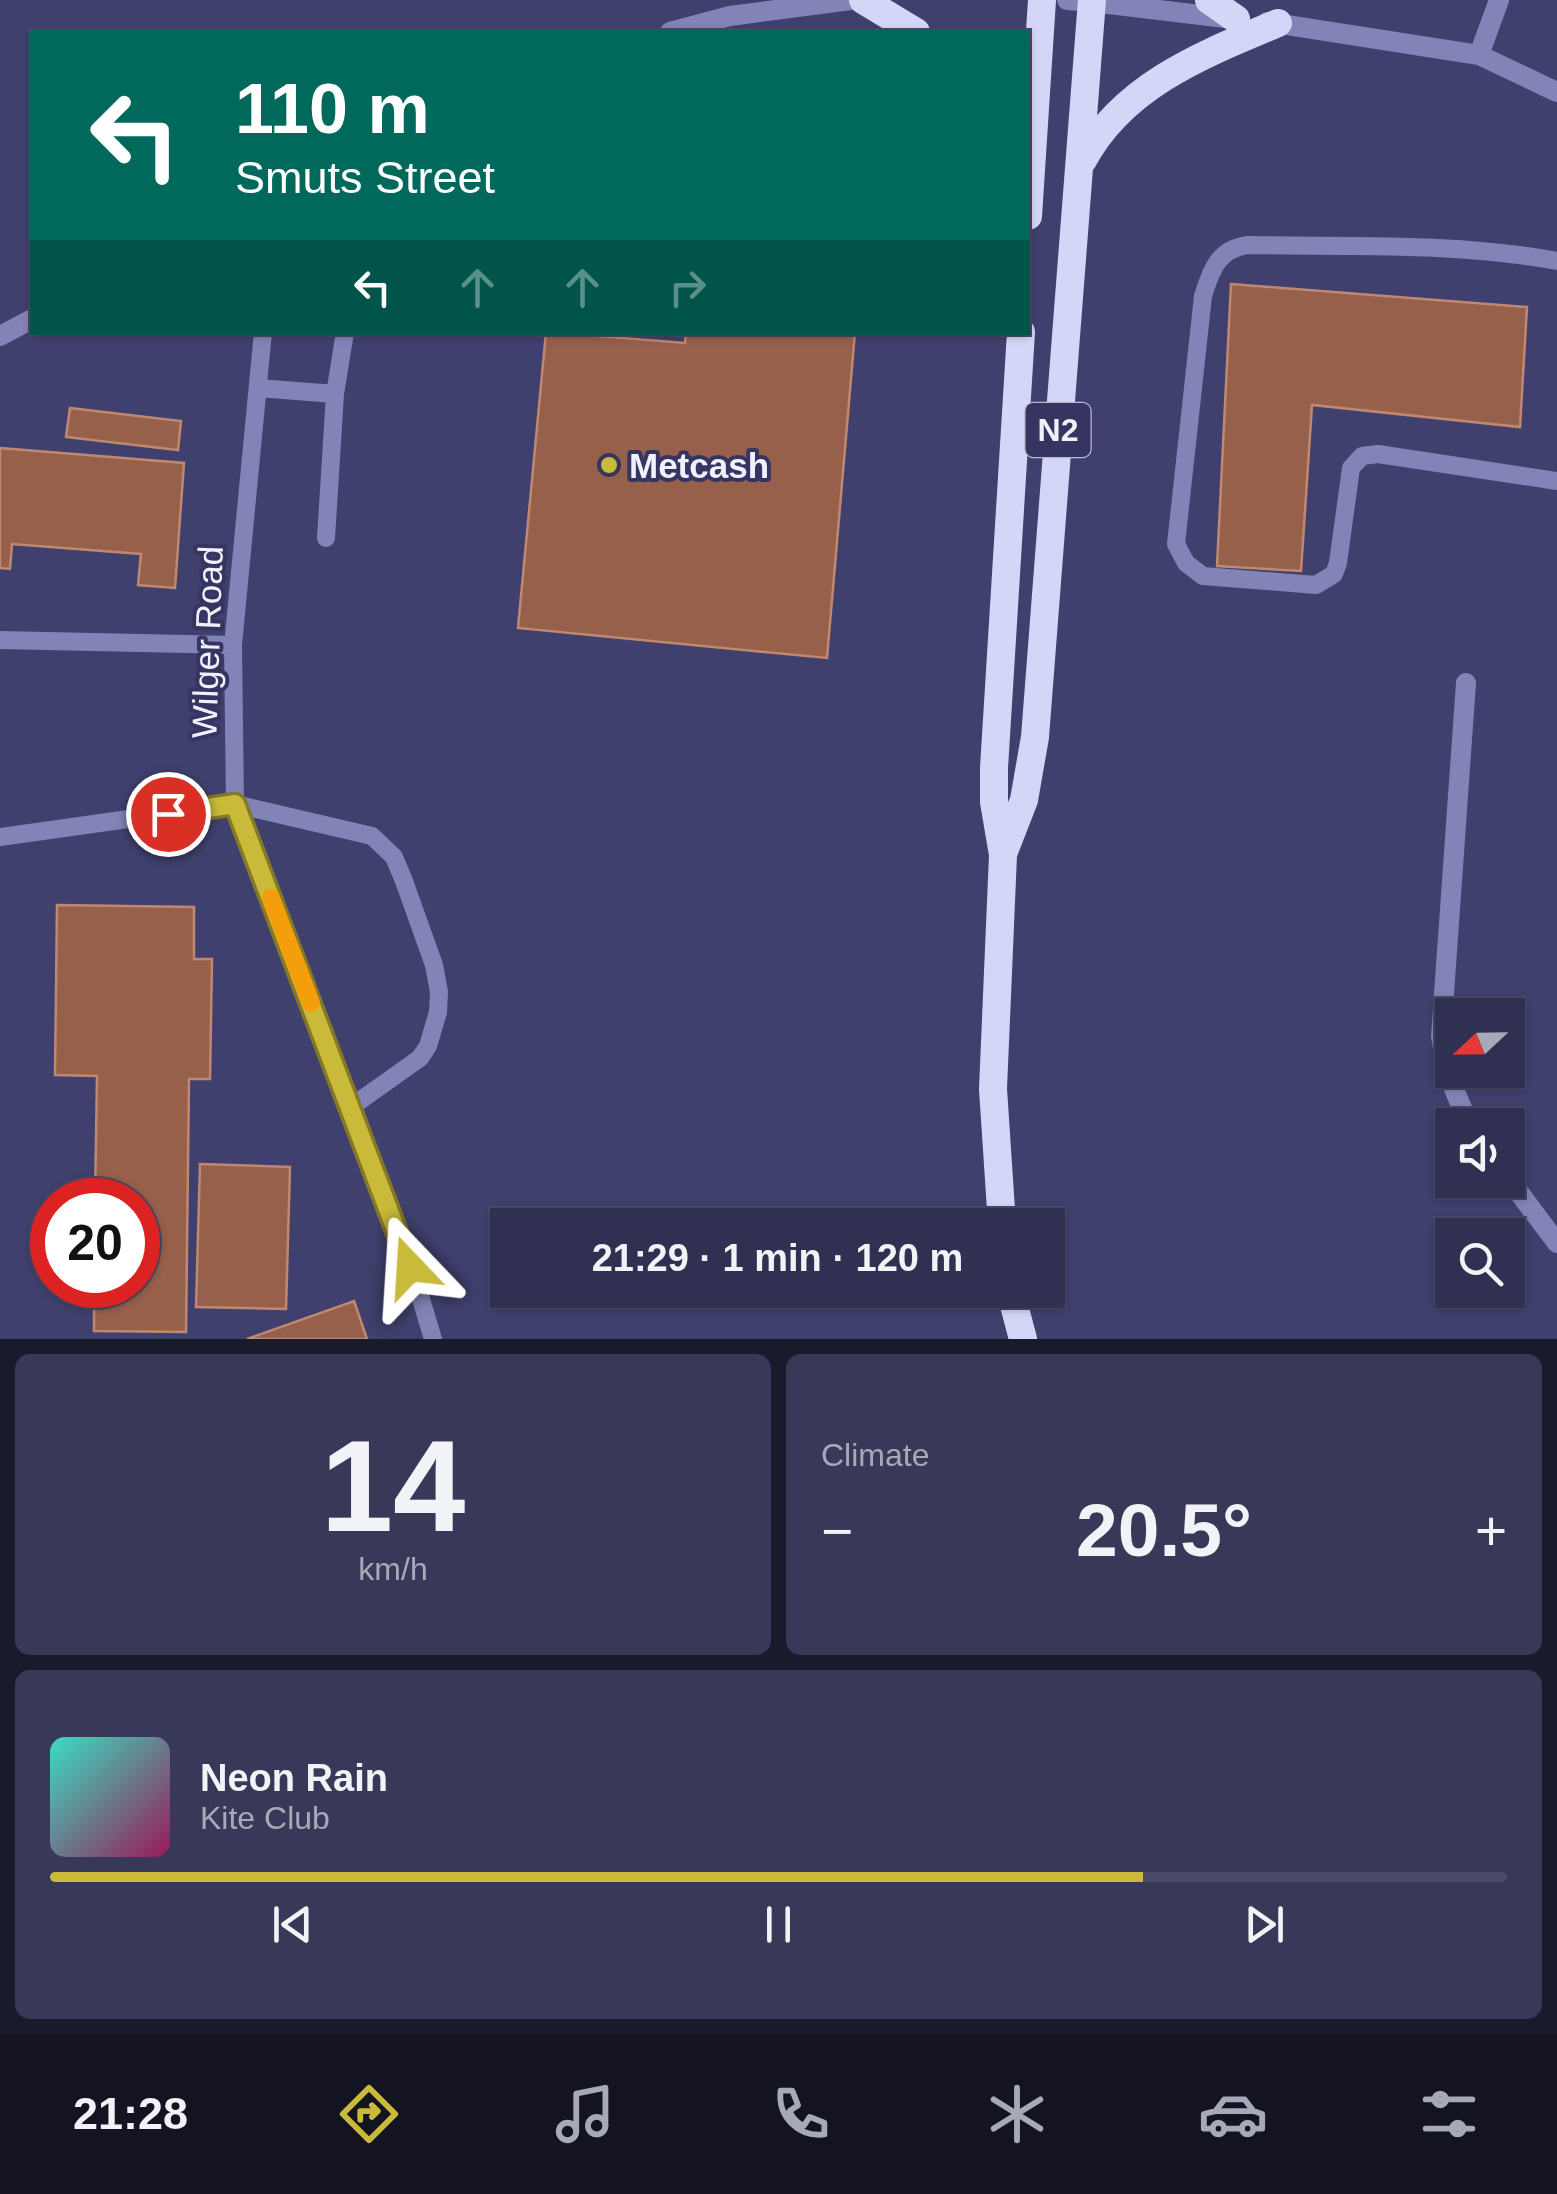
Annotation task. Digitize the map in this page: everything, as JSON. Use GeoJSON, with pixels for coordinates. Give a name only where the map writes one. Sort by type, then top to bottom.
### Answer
{"type":"FeatureCollection","features":[{"type":"Feature","properties":{"kind":"highway"},"geometry":{"type":"LineString","coordinates":[[863,0],[913,30]]}},
{"type":"Feature","properties":{"kind":"highway"},"geometry":{"type":"LineString","coordinates":[[1030,171],[1042,0]]}},
{"type":"Feature","properties":{"kind":"highway"},"geometry":{"type":"LineString","coordinates":[[1209,0],[1236,19]]}},
{"type":"Feature","properties":{"kind":"highway","name":"N2"},"geometry":{"type":"LineString","coordinates":[[1003,855],[1024,800],[1035,736],[1078,168],[1084,1]]}},
{"type":"Feature","properties":{"kind":"highway"},"geometry":{"type":"LineString","coordinates":[[1078,168],[1102,130],[1138,95],[1191,62],[1278,23]]}},
{"type":"Feature","properties":{"kind":"highway","name":"N2"},"geometry":{"type":"LineString","coordinates":[[1001,1208],[993,1089],[1003,855],[994,802],[994,768],[1020,335]]}},
{"type":"Feature","properties":{"kind":"highway"},"geometry":{"type":"LineString","coordinates":[[1014,1308],[1022,1339]]}},
{"type":"Feature","properties":{"kind":"street"},"geometry":{"type":"LineString","coordinates":[[678,30],[730,16],[852,0]]}},
{"type":"Feature","properties":{"kind":"street"},"geometry":{"type":"LineString","coordinates":[[1480,55],[1499,0]]}},
{"type":"Feature","properties":{"kind":"street"},"geometry":{"type":"LineString","coordinates":[[1084,1],[1278,23],[1480,55],[1557,92]]}},
{"type":"Feature","properties":{"kind":"street"},"geometry":{"type":"LineString","coordinates":[[0,336],[30,320]]}},
{"type":"Feature","properties":{"kind":"street"},"geometry":{"type":"LineString","coordinates":[[1462,1108],[1447,1072],[1442,1036],[1466,683]]}},
{"type":"Feature","properties":{"kind":"street"},"geometry":{"type":"LineString","coordinates":[[1523,1198],[1557,1243]]}},
{"type":"Feature","properties":{"kind":"lane"},"geometry":{"type":"LineString","coordinates":[[1557,261],[1514,253],[1461,250],[1232,247],[1218,258],[1203,296],[1176,544],[1186,563],[1203,576],[1316,585],[1334,574],[1338,563],[1351,468],[1362,456],[1378,454],[1557,481]]}},
{"type":"Feature","properties":{"kind":"lane","name":"Wilger Road"},"geometry":{"type":"LineString","coordinates":[[263,335],[233,645],[235,804],[351,1107],[421,1298],[432,1339]]}},
{"type":"Feature","properties":{"kind":"lane"},"geometry":{"type":"LineString","coordinates":[[326,538],[335,394],[345,335]]}},
{"type":"Feature","properties":{"kind":"lane"},"geometry":{"type":"LineString","coordinates":[[258,388],[335,394]]}},
{"type":"Feature","properties":{"kind":"lane"},"geometry":{"type":"LineString","coordinates":[[0,640],[233,645]]}},
{"type":"Feature","properties":{"kind":"lane"},"geometry":{"type":"LineString","coordinates":[[0,837],[235,804],[372,836],[394,858],[404,881],[434,965],[438,1012],[428,1046],[420,1058],[351,1107]]}},
{"type":"Feature","properties":{"kind":"building"},"geometry":{"type":"Polygon","coordinates":[[[1231,284],[1527,307],[1520,427],[1312,405],[1301,571],[1217,566],[1231,284]]]}},
{"type":"Feature","properties":{"kind":"building"},"geometry":{"type":"Polygon","coordinates":[[[546,335],[685,343],[686,335],[855,335],[827,658],[518,628],[546,335]]]}},
{"type":"Feature","properties":{"kind":"building"},"geometry":{"type":"Polygon","coordinates":[[[70,408],[181,421],[178,450],[66,437],[70,408]]]}},
{"type":"Feature","properties":{"kind":"building"},"geometry":{"type":"Polygon","coordinates":[[[0,448],[184,463],[175,588],[138,585],[141,554],[12,544],[10,569],[0,568],[0,448]]]}},
{"type":"Feature","properties":{"kind":"building"},"geometry":{"type":"Polygon","coordinates":[[[57,905],[194,907],[194,959],[212,959],[210,1079],[189,1079],[186,1332],[94,1331],[94,1308],[160,1308],[160,1178],[95,1178],[97,1076],[55,1075],[57,905]]]}},
{"type":"Feature","properties":{"kind":"building"},"geometry":{"type":"Polygon","coordinates":[[[200,1164],[290,1167],[286,1309],[196,1307],[200,1164]]]}},
{"type":"Feature","properties":{"kind":"building"},"geometry":{"type":"Polygon","coordinates":[[[354,1301],[367,1339],[247,1339],[354,1301]]]}},
{"type":"Feature","properties":{"kind":"slow traffic"},"geometry":{"type":"LineString","coordinates":[[271,898],[311,1003]]}},
{"type":"Feature","properties":{"kind":"place","name":"Metcash"},"geometry":{"type":"Point","coordinates":[609,465]}},
{"type":"Feature","properties":{"kind":"route"},"geometry":{"type":"LineString","coordinates":[[168,814],[235,804],[410,1267]]}}]}
